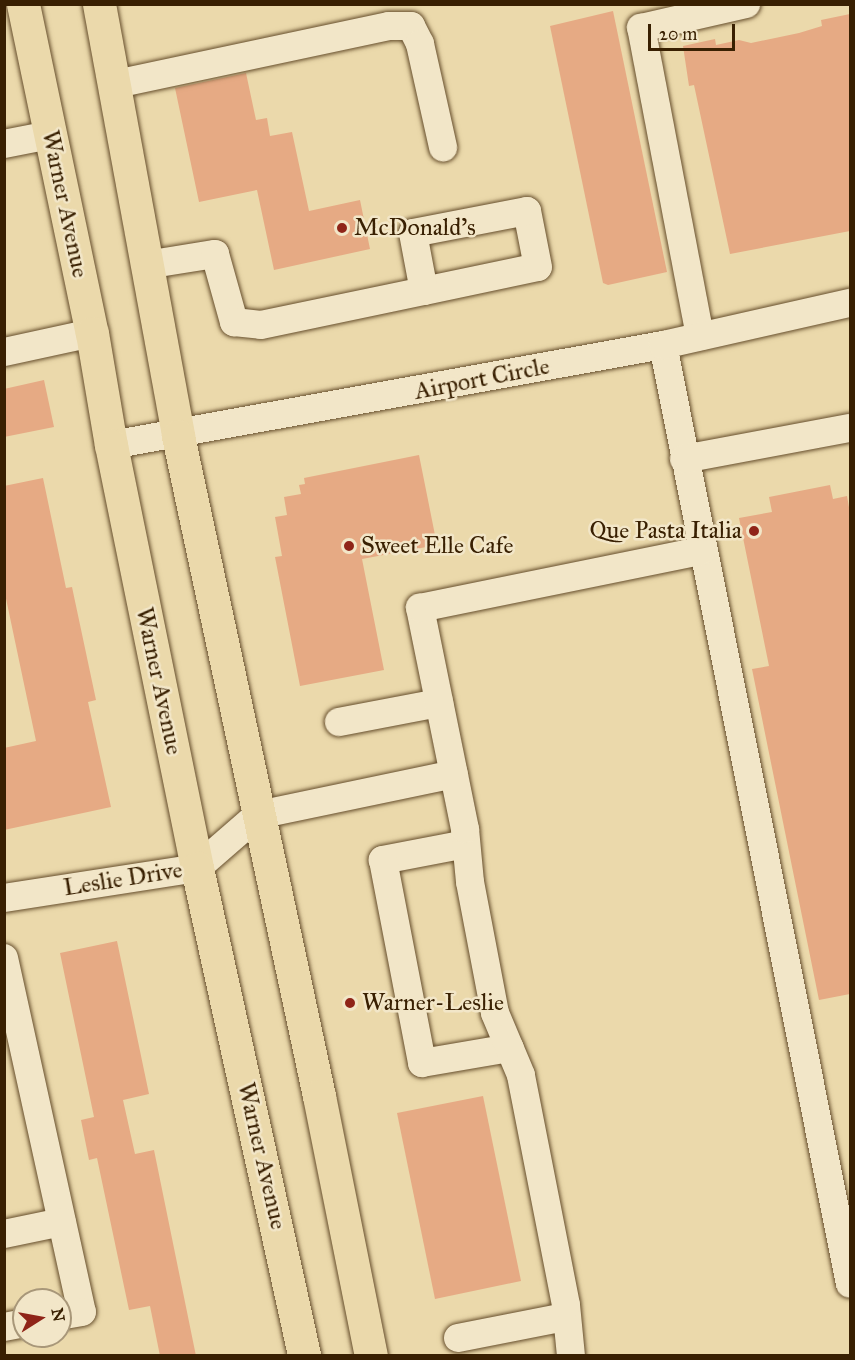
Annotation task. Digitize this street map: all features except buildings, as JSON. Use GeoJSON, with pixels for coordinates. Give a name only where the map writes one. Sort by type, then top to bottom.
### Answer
{"type":"FeatureCollection","features":[{"type":"Feature","properties":{"kind":"main road","name":"Warner Avenue"},"geometry":{"type":"LineString","coordinates":[[23,4],[93,333],[111,445],[197,868],[304,1356]]}},
{"type":"Feature","properties":{"kind":"main road"},"geometry":{"type":"LineString","coordinates":[[99,4],[116,84],[146,265],[178,436],[370,1356]]}},
{"type":"Feature","properties":{"kind":"street"},"geometry":{"type":"LineString","coordinates":[[700,336],[641,28],[746,4]]}},
{"type":"Feature","properties":{"kind":"street"},"geometry":{"type":"LineString","coordinates":[[116,84],[389,26],[411,26],[420,44],[443,147]]}},
{"type":"Feature","properties":{"kind":"street"},"geometry":{"type":"LineString","coordinates":[[4,144],[50,135]]}},
{"type":"Feature","properties":{"kind":"street"},"geometry":{"type":"LineString","coordinates":[[146,265],[215,254],[234,322],[261,325],[424,291],[538,267],[526,211],[413,233],[424,291]]}},
{"type":"Feature","properties":{"kind":"street","name":"Airport Circle"},"geometry":{"type":"LineString","coordinates":[[111,445],[178,436],[663,345],[850,303]]}},
{"type":"Feature","properties":{"kind":"street"},"geometry":{"type":"LineString","coordinates":[[4,352],[93,333]]}},
{"type":"Feature","properties":{"kind":"street"},"geometry":{"type":"LineString","coordinates":[[663,345],[701,551],[850,1284]]}},
{"type":"Feature","properties":{"kind":"street"},"geometry":{"type":"LineString","coordinates":[[684,459],[850,428]]}},
{"type":"Feature","properties":{"kind":"street"},"geometry":{"type":"LineString","coordinates":[[571,1356],[565,1317],[566,1305],[521,1075],[495,1013],[470,882],[454,774],[420,608],[701,551]]}},
{"type":"Feature","properties":{"kind":"street"},"geometry":{"type":"LineString","coordinates":[[339,722],[439,703]]}},
{"type":"Feature","properties":{"kind":"street"},"geometry":{"type":"LineString","coordinates":[[258,815],[454,774]]}},
{"type":"Feature","properties":{"kind":"street","name":"Leslie Drive"},"geometry":{"type":"LineString","coordinates":[[4,898],[197,868],[258,815]]}},
{"type":"Feature","properties":{"kind":"street"},"geometry":{"type":"LineString","coordinates":[[466,844],[383,860],[422,1063],[510,1048]]}},
{"type":"Feature","properties":{"kind":"street"},"geometry":{"type":"LineString","coordinates":[[4,957],[82,1312],[72,1314]]}},
{"type":"Feature","properties":{"kind":"street"},"geometry":{"type":"LineString","coordinates":[[4,1234],[62,1222]]}},
{"type":"Feature","properties":{"kind":"street"},"geometry":{"type":"LineString","coordinates":[[458,1338],[565,1317]]}},
{"type":"Feature","properties":{"kind":"place","name":"McDonald's"},"geometry":{"type":"Point","coordinates":[342,228]}},
{"type":"Feature","properties":{"kind":"place","name":"Que Pasta Italia"},"geometry":{"type":"Point","coordinates":[754,531]}},
{"type":"Feature","properties":{"kind":"place","name":"Sweet Elle Cafe"},"geometry":{"type":"Point","coordinates":[349,546]}},
{"type":"Feature","properties":{"kind":"place","name":"Warner-Leslie"},"geometry":{"type":"Point","coordinates":[350,1003]}}]}
